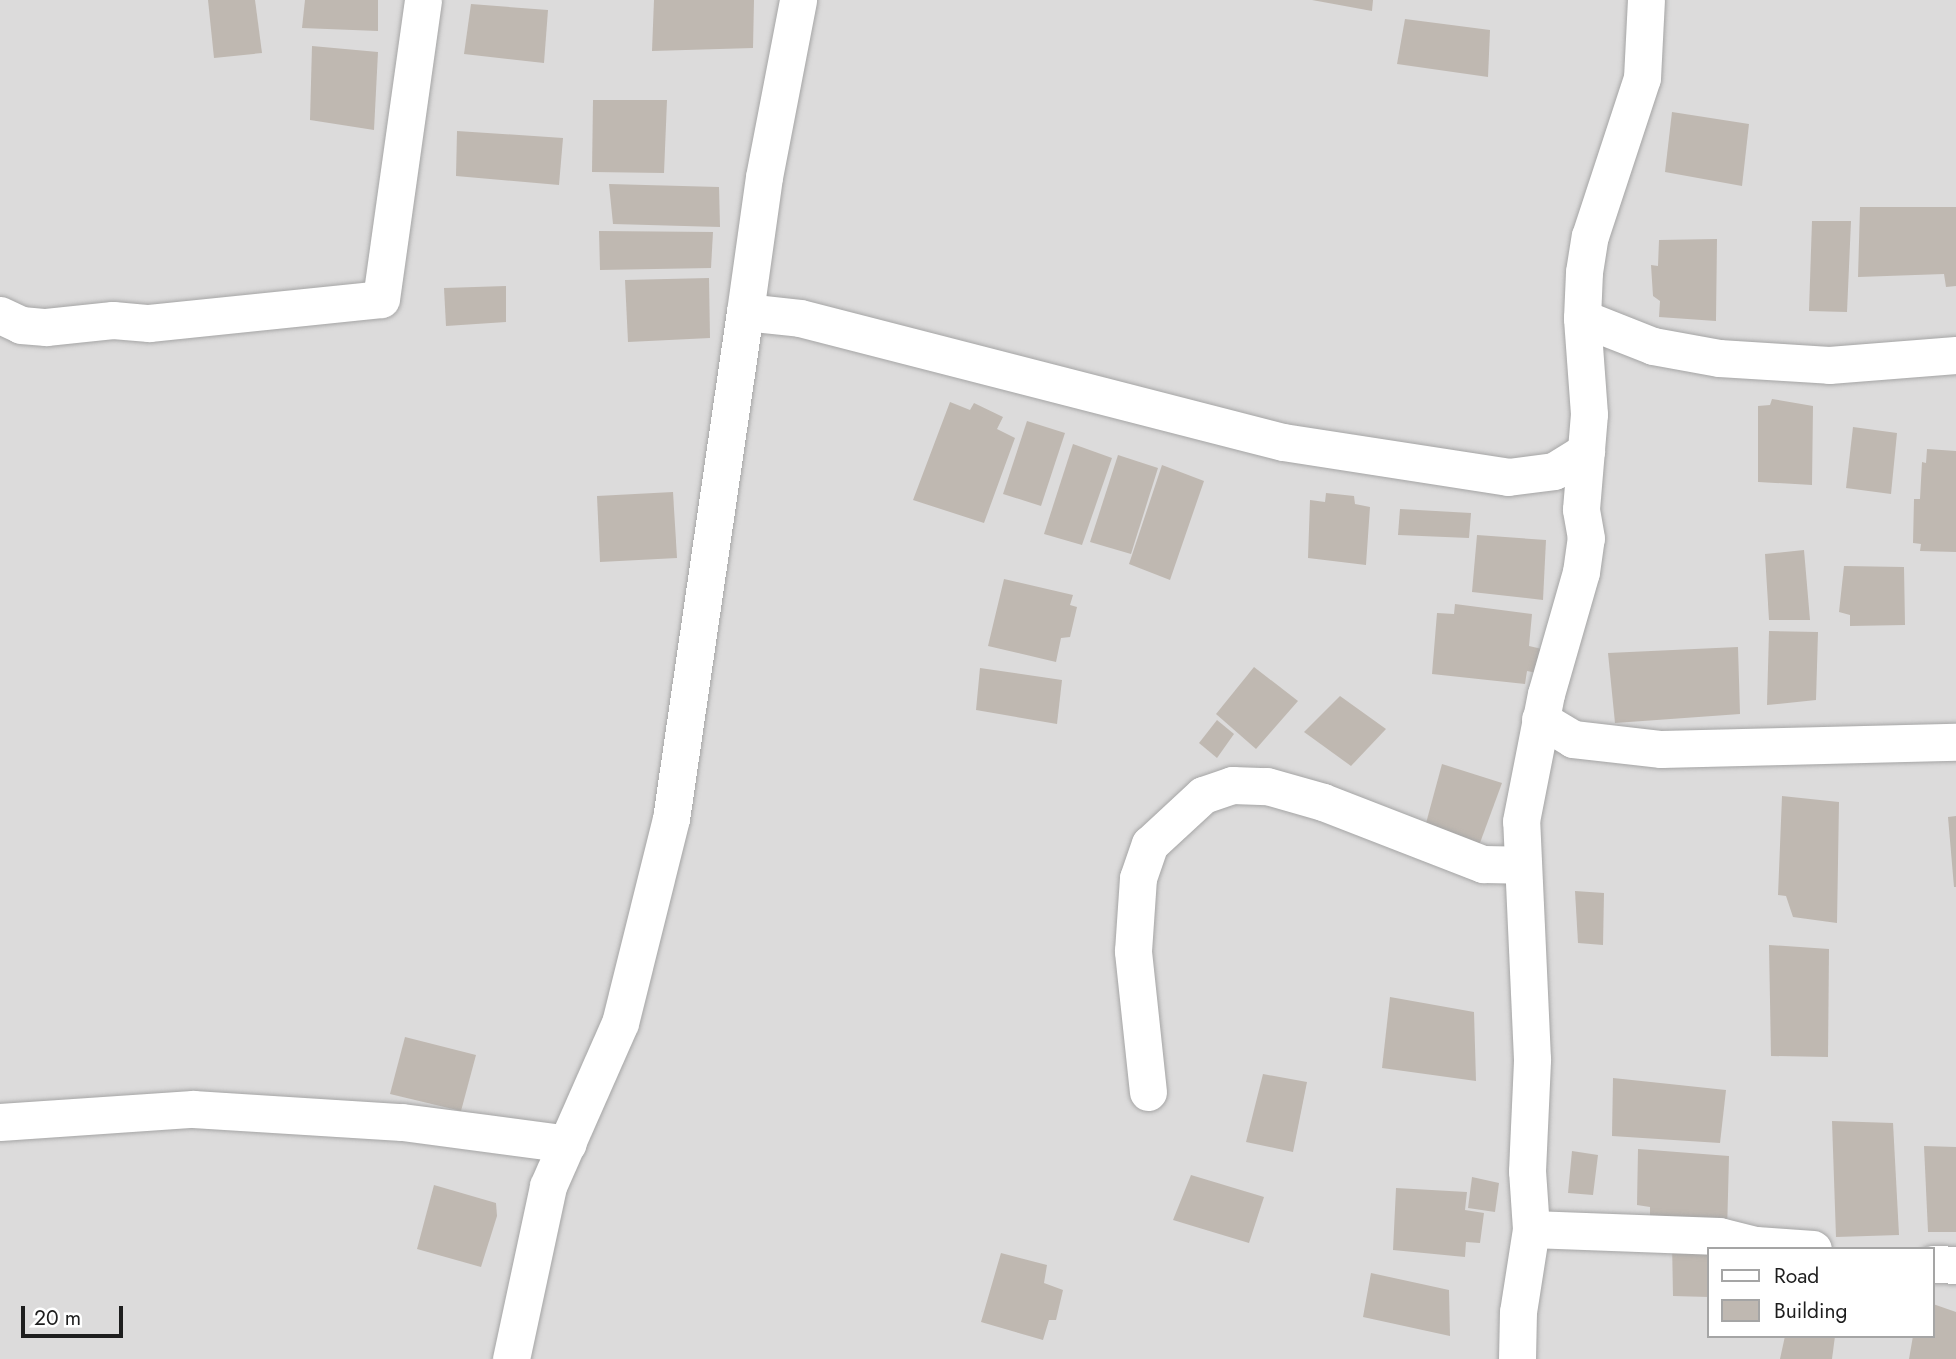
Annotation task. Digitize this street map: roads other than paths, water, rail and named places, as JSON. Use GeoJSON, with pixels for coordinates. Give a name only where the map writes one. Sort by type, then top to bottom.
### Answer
{"type":"FeatureCollection","features":[{"type":"Feature","properties":{"kind":"street"},"geometry":{"type":"LineString","coordinates":[[0,315],[21,325],[46,327],[113,320],[149,323],[381,299],[423,0]]}},
{"type":"Feature","properties":{"kind":"street"},"geometry":{"type":"LineString","coordinates":[[511,1359],[548,1186],[620,1023],[671,819],[764,177],[798,0]]}},
{"type":"Feature","properties":{"kind":"street"},"geometry":{"type":"LineString","coordinates":[[1517,1359],[1518,1312],[1531,1229],[1527,1171],[1532,1059],[1521,821],[1540,719],[1581,572],[1586,538],[1581,509],[1589,414],[1581,318],[1590,236],[1642,78],[1646,0]]}},
{"type":"Feature","properties":{"kind":"street"},"geometry":{"type":"LineString","coordinates":[[745,312],[800,318],[1283,442],[1508,477],[1553,471],[1586,451]]}},
{"type":"Feature","properties":{"kind":"street"},"geometry":{"type":"LineString","coordinates":[[1581,318],[1653,345],[1719,358],[1829,365],[1956,355]]}},
{"type":"Feature","properties":{"kind":"street"},"geometry":{"type":"LineString","coordinates":[[1540,719],[1573,739],[1661,749],[1956,742]]}},
{"type":"Feature","properties":{"kind":"street"},"geometry":{"type":"LineString","coordinates":[[1148,1092],[1133,951],[1138,878],[1150,844],[1203,795],[1232,785],[1267,786],[1323,802],[1460,857],[1483,864],[1521,865]]}},
{"type":"Feature","properties":{"kind":"street"},"geometry":{"type":"LineString","coordinates":[[0,1122],[193,1109],[402,1122],[568,1144]]}},
{"type":"Feature","properties":{"kind":"street"},"geometry":{"type":"LineString","coordinates":[[1531,1229],[1694,1234],[1797,1247]]}},
{"type":"Feature","properties":{"kind":"street"},"geometry":{"type":"LineString","coordinates":[[1935,1264],[1956,1265]]}}]}
